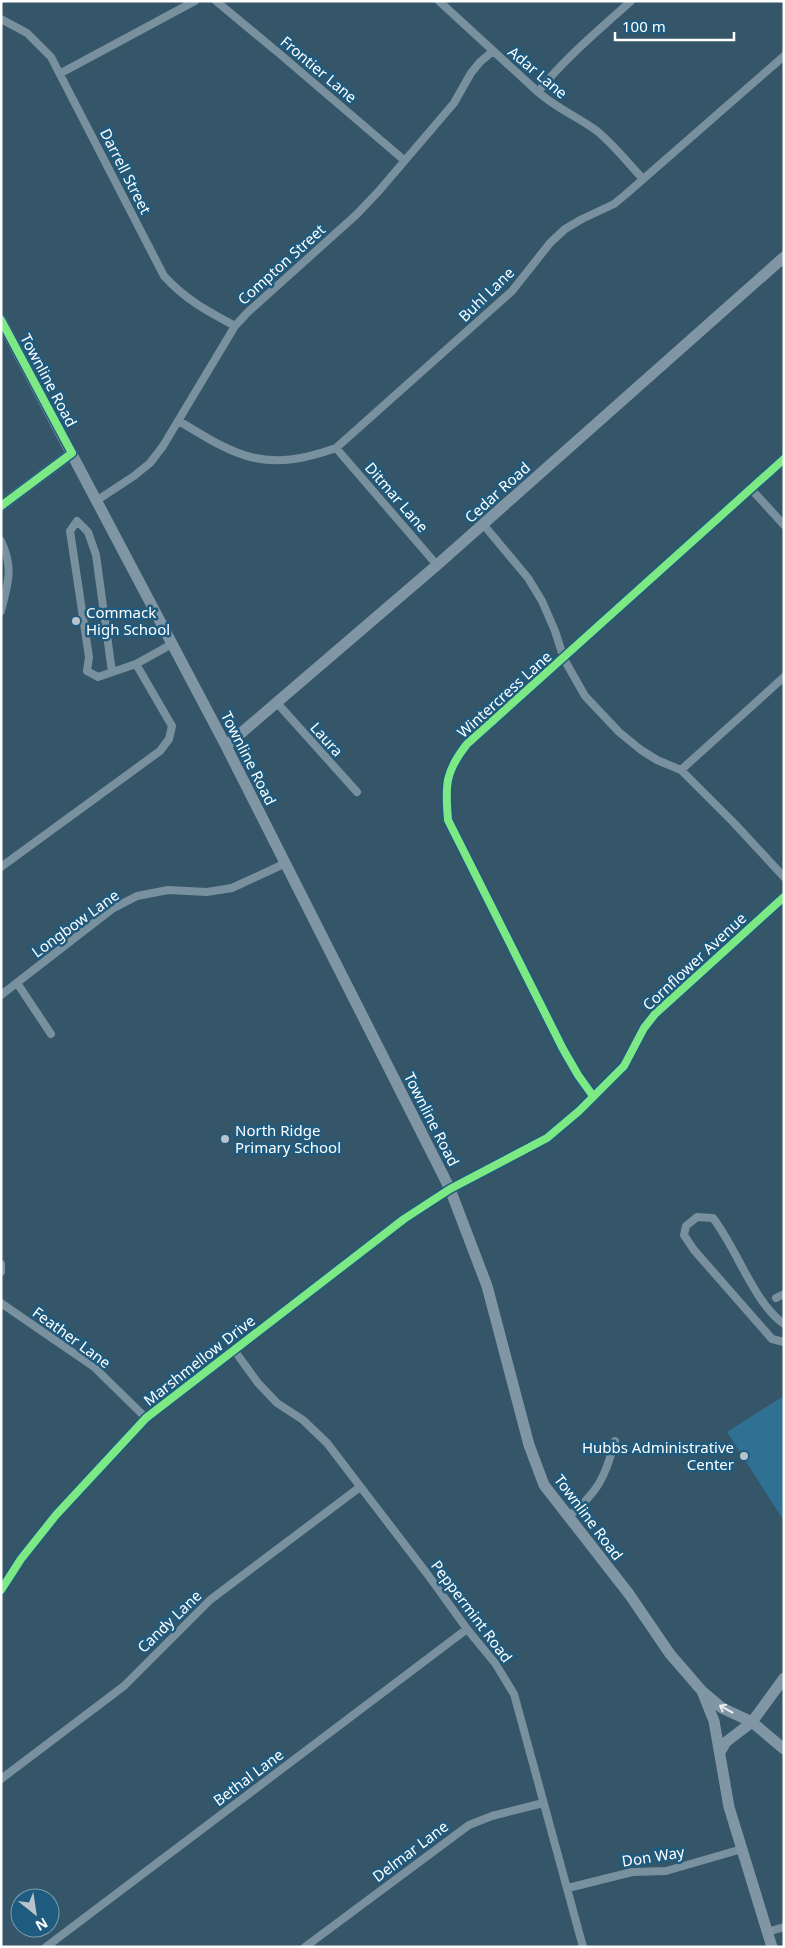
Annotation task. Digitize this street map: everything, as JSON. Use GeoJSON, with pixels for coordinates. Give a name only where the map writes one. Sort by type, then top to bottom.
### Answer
{"type":"FeatureCollection","features":[{"type":"Feature","properties":{"kind":"main road","name":"Cedar Road"},"geometry":{"type":"LineString","coordinates":[[226,746],[278,704],[438,564],[784,257]]}},
{"type":"Feature","properties":{"kind":"main road","name":"Townline Road"},"geometry":{"type":"LineString","coordinates":[[1,320],[226,746],[450,1189],[487,1286],[529,1445],[544,1485],[629,1594],[670,1654],[702,1691],[714,1721],[729,1807],[772,1947]]}},
{"type":"Feature","properties":{"kind":"main road"},"geometry":{"type":"LineString","coordinates":[[1,506],[72,453]]}},
{"type":"Feature","properties":{"kind":"main road"},"geometry":{"type":"LineString","coordinates":[[720,1752],[726,1742],[752,1722],[784,1678]]}},
{"type":"Feature","properties":{"kind":"main road"},"geometry":{"type":"LineString","coordinates":[[702,1691],[722,1708],[752,1722],[784,1749]]}},
{"type":"Feature","properties":{"kind":"street"},"geometry":{"type":"LineString","coordinates":[[61,73],[195,1]]}},
{"type":"Feature","properties":{"kind":"street","name":"Frontier Lane"},"geometry":{"type":"LineString","coordinates":[[216,1],[404,160]]}},
{"type":"Feature","properties":{"kind":"street","name":"Adar Lane"},"geometry":{"type":"LineString","coordinates":[[439,1],[553,105],[598,132],[610,142],[643,179]]}},
{"type":"Feature","properties":{"kind":"street"},"geometry":{"type":"LineString","coordinates":[[538,92],[567,60],[631,1]]}},
{"type":"Feature","properties":{"kind":"street","name":"Darrell Street"},"geometry":{"type":"LineString","coordinates":[[1,19],[27,33],[51,57],[61,73],[164,276],[178,291],[197,306],[236,326]]}},
{"type":"Feature","properties":{"kind":"street","name":"Compton Street"},"geometry":{"type":"LineString","coordinates":[[96,500],[119,487],[150,463],[180,421],[236,326],[248,312],[356,215],[378,192],[454,103],[471,73],[480,62],[493,52]]}},
{"type":"Feature","properties":{"kind":"street","name":"Buhl Lane"},"geometry":{"type":"LineString","coordinates":[[180,421],[219,446],[261,459],[284,461],[312,456],[336,448],[512,291],[550,243],[565,229],[614,204],[784,56]]}},
{"type":"Feature","properties":{"kind":"street","name":"Ditmar Lane"},"geometry":{"type":"LineString","coordinates":[[336,448],[438,564]]}},
{"type":"Feature","properties":{"kind":"street","name":"Wintercress Lane"},"geometry":{"type":"LineString","coordinates":[[593,1096],[578,1076],[563,1049],[448,820],[446,797],[448,776],[454,761],[467,744],[784,459]]}},
{"type":"Feature","properties":{"kind":"street"},"geometry":{"type":"LineString","coordinates":[[751,489],[784,525]]}},
{"type":"Feature","properties":{"kind":"street"},"geometry":{"type":"LineString","coordinates":[[112,672],[96,555],[88,532],[77,521],[70,531],[89,657],[86,671],[98,677],[136,664],[172,644]]}},
{"type":"Feature","properties":{"kind":"street"},"geometry":{"type":"LineString","coordinates":[[483,524],[528,578],[542,602],[564,658],[585,696],[618,732],[640,750],[656,760],[681,770],[784,877]]}},
{"type":"Feature","properties":{"kind":"street"},"geometry":{"type":"LineString","coordinates":[[1,542],[10,565],[1,611]]}},
{"type":"Feature","properties":{"kind":"street"},"geometry":{"type":"LineString","coordinates":[[1,867],[160,751],[169,739],[172,726],[136,664]]}},
{"type":"Feature","properties":{"kind":"street"},"geometry":{"type":"LineString","coordinates":[[681,770],[784,677]]}},
{"type":"Feature","properties":{"kind":"street","name":"Laura"},"geometry":{"type":"LineString","coordinates":[[278,704],[357,792]]}},
{"type":"Feature","properties":{"kind":"street","name":"Longbow Lane"},"geometry":{"type":"LineString","coordinates":[[1,995],[112,909],[137,896],[168,890],[207,892],[232,888],[286,863]]}},
{"type":"Feature","properties":{"kind":"street","name":"Cornflower Avenue"},"geometry":{"type":"LineString","coordinates":[[450,1189],[547,1138],[624,1066],[644,1028],[655,1014],[784,897]]}},
{"type":"Feature","properties":{"kind":"street"},"geometry":{"type":"LineString","coordinates":[[17,982],[51,1034]]}},
{"type":"Feature","properties":{"kind":"street","name":"Marshmellow Drive"},"geometry":{"type":"LineString","coordinates":[[1,1590],[21,1560],[56,1515],[146,1418],[404,1219],[450,1189]]}},
{"type":"Feature","properties":{"kind":"street"},"geometry":{"type":"LineString","coordinates":[[784,1324],[763,1303],[724,1231],[713,1218],[697,1217],[686,1226],[684,1235],[694,1250],[772,1339],[784,1342]]}},
{"type":"Feature","properties":{"kind":"street"},"geometry":{"type":"LineString","coordinates":[[1,1264],[1,1272]]}},
{"type":"Feature","properties":{"kind":"street"},"geometry":{"type":"LineString","coordinates":[[776,1298],[784,1294]]}},
{"type":"Feature","properties":{"kind":"street","name":"Feather Lane"},"geometry":{"type":"LineString","coordinates":[[1,1304],[94,1367],[146,1418]]}},
{"type":"Feature","properties":{"kind":"street","name":"Peppermint Road"},"geometry":{"type":"LineString","coordinates":[[234,1350],[258,1383],[277,1403],[303,1420],[326,1443],[495,1663],[514,1694],[583,1947]]}},
{"type":"Feature","properties":{"kind":"street"},"geometry":{"type":"LineString","coordinates":[[568,1517],[587,1501],[601,1483],[615,1441]]}},
{"type":"Feature","properties":{"kind":"street","name":"Candy Lane"},"geometry":{"type":"LineString","coordinates":[[1,1779],[124,1686],[210,1600],[360,1487]]}},
{"type":"Feature","properties":{"kind":"street","name":"Bethal Lane"},"geometry":{"type":"LineString","coordinates":[[46,1947],[467,1629]]}},
{"type":"Feature","properties":{"kind":"street","name":"Delmar Lane"},"geometry":{"type":"LineString","coordinates":[[305,1947],[469,1825],[492,1816],[544,1803]]}},
{"type":"Feature","properties":{"kind":"street","name":"Don Way"},"geometry":{"type":"LineString","coordinates":[[568,1888],[632,1872],[666,1871],[742,1849]]}},
{"type":"Feature","properties":{"kind":"street"},"geometry":{"type":"LineString","coordinates":[[767,1932],[784,1927]]}},
{"type":"Feature","properties":{"kind":"shaded area"},"geometry":{"type":"Polygon","coordinates":[[[782,1397],[784,1400],[784,1521],[727,1432],[782,1397]]]}},
{"type":"Feature","properties":{"kind":"cycle path"},"geometry":{"type":"LineString","coordinates":[[1,320],[72,453],[1,506]]}},
{"type":"Feature","properties":{"kind":"cycle path"},"geometry":{"type":"LineString","coordinates":[[593,1096],[563,1049],[448,820],[448,779],[454,763],[467,744],[784,459]]}},
{"type":"Feature","properties":{"kind":"cycle path"},"geometry":{"type":"LineString","coordinates":[[1,1590],[21,1559],[56,1515],[146,1418],[404,1219],[450,1189],[547,1138],[579,1111],[624,1066],[644,1028],[655,1014],[784,897]]}},
{"type":"Feature","properties":{"kind":"place","name":"Commack High School"},"geometry":{"type":"Point","coordinates":[76,621]}},
{"type":"Feature","properties":{"kind":"place","name":"North Ridge Primary School"},"geometry":{"type":"Point","coordinates":[225,1139]}},
{"type":"Feature","properties":{"kind":"place","name":"Hubbs Administrative Center"},"geometry":{"type":"Point","coordinates":[744,1456]}}]}
